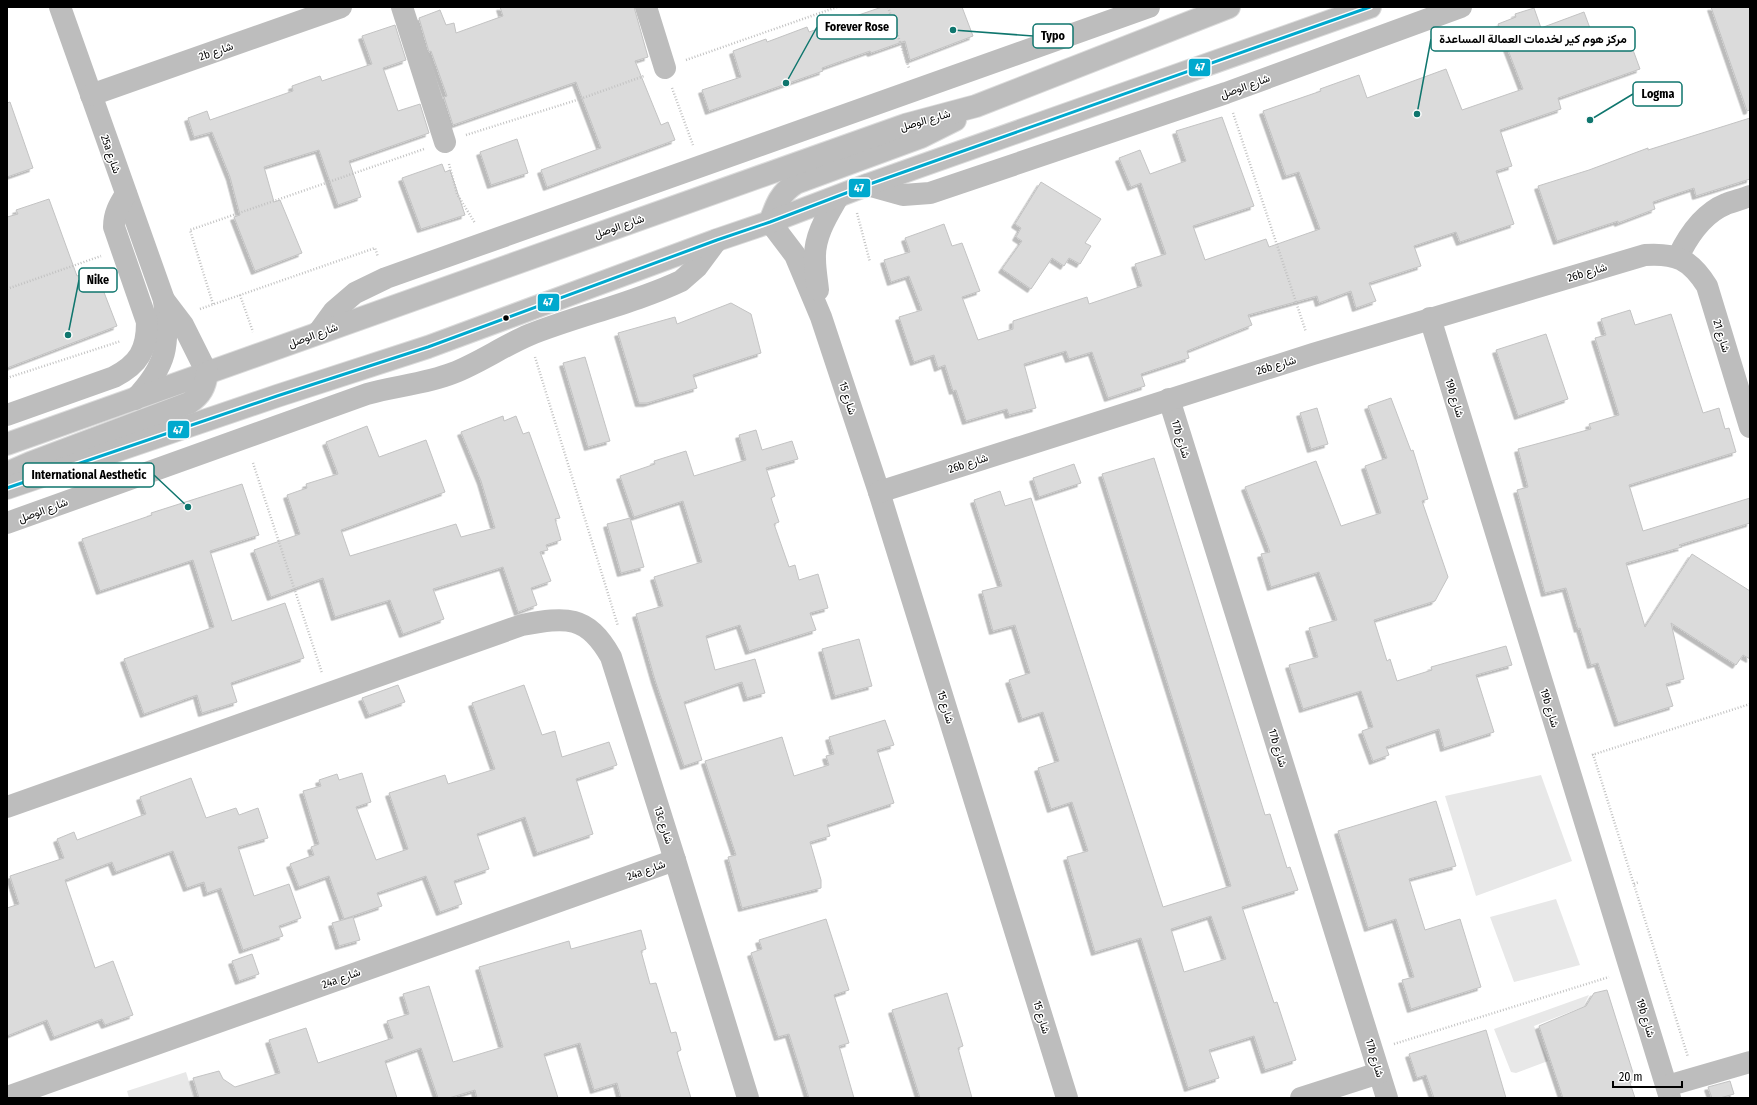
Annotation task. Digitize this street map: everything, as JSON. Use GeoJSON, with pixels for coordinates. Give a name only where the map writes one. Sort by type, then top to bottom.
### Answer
{"type":"FeatureCollection","features":[{"type":"Feature","properties":{"kind":"street","name":"25a شارع"},"geometry":{"type":"LineString","coordinates":[[60,7],[164,300],[167,327],[167,342],[164,356],[151,382],[135,399]]}},
{"type":"Feature","properties":{"kind":"street","name":"2b شارع"},"geometry":{"type":"LineString","coordinates":[[91,95],[341,7]]}},
{"type":"Feature","properties":{"kind":"street"},"geometry":{"type":"LineString","coordinates":[[402,7],[444,142]]}},
{"type":"Feature","properties":{"kind":"street"},"geometry":{"type":"LineString","coordinates":[[646,7],[665,68]]}},
{"type":"Feature","properties":{"kind":"street"},"geometry":{"type":"LineString","coordinates":[[318,333],[334,311],[355,293],[386,278],[1149,7]]}},
{"type":"Feature","properties":{"kind":"street","name":"شارع الوصل"},"geometry":{"type":"LineString","coordinates":[[7,444],[905,125],[976,106],[1229,7]]}},
{"type":"Feature","properties":{"kind":"street"},"geometry":{"type":"LineString","coordinates":[[7,488],[277,396],[428,347],[852,191],[1370,7]]}},
{"type":"Feature","properties":{"kind":"street","name":"شارع الوصل"},"geometry":{"type":"LineString","coordinates":[[852,191],[903,195],[930,193],[1226,93],[1461,7]]}},
{"type":"Feature","properties":{"kind":"street"},"geometry":{"type":"LineString","coordinates":[[770,222],[780,197],[787,189],[796,183],[934,131],[976,106]]}},
{"type":"Feature","properties":{"kind":"street","name":"شارع 15"},"geometry":{"type":"LineString","coordinates":[[821,318],[815,259],[819,232],[852,191]]}},
{"type":"Feature","properties":{"kind":"street"},"geometry":{"type":"LineString","coordinates":[[7,414],[114,378],[127,371],[137,361],[144,349],[147,336],[147,322],[114,227],[116,210],[126,194]]}},
{"type":"Feature","properties":{"kind":"street"},"geometry":{"type":"LineString","coordinates":[[1678,257],[1686,241],[1710,214],[1724,205],[1750,196]]}},
{"type":"Feature","properties":{"kind":"street","name":"شارع 15"},"geometry":{"type":"LineString","coordinates":[[770,222],[798,261],[821,318],[878,492],[1067,1098]]}},
{"type":"Feature","properties":{"kind":"street","name":"شارع الوصل"},"geometry":{"type":"LineString","coordinates":[[7,523],[367,394],[384,389],[428,381],[451,374],[529,336],[681,281],[697,267],[717,240]]}},
{"type":"Feature","properties":{"kind":"street","name":"26b شارع"},"geometry":{"type":"LineString","coordinates":[[878,492],[1313,354],[1645,254],[1661,254],[1678,257]]}},
{"type":"Feature","properties":{"kind":"street","name":"شارع 21"},"geometry":{"type":"LineString","coordinates":[[1678,257],[1689,264],[1699,274],[1707,286],[1750,427]]}},
{"type":"Feature","properties":{"kind":"street","name":"25a شارع"},"geometry":{"type":"LineString","coordinates":[[164,300],[185,329],[207,373]]}},
{"type":"Feature","properties":{"kind":"street","name":"19b شارع"},"geometry":{"type":"LineString","coordinates":[[1430,318],[1669,1092]]}},
{"type":"Feature","properties":{"kind":"street"},"geometry":{"type":"LineString","coordinates":[[7,473],[30,462],[189,404],[202,392],[206,384],[207,373]]}},
{"type":"Feature","properties":{"kind":"street","name":"17b شارع"},"geometry":{"type":"LineString","coordinates":[[1169,399],[1387,1098]]}},
{"type":"Feature","properties":{"kind":"street","name":"13c شارع"},"geometry":{"type":"LineString","coordinates":[[329,692],[522,625],[546,620],[567,619],[586,626],[601,639],[611,657],[748,1098]]}},
{"type":"Feature","properties":{"kind":"street"},"geometry":{"type":"LineString","coordinates":[[7,807],[329,692]]}},
{"type":"Feature","properties":{"kind":"street","name":"24a شارع"},"geometry":{"type":"LineString","coordinates":[[7,1097],[675,860]]}},
{"type":"Feature","properties":{"kind":"street"},"geometry":{"type":"LineString","coordinates":[[1669,1092],[1695,1078],[1750,1062]]}},
{"type":"Feature","properties":{"kind":"street"},"geometry":{"type":"LineString","coordinates":[[1301,1098],[1379,1072]]}},
{"type":"Feature","properties":{"kind":"path"},"geometry":{"type":"LineString","coordinates":[[213,304],[190,230],[321,183],[580,99],[837,7]]}},
{"type":"Feature","properties":{"kind":"path"},"geometry":{"type":"LineString","coordinates":[[888,7],[916,90]]}},
{"type":"Feature","properties":{"kind":"path"},"geometry":{"type":"LineString","coordinates":[[665,68],[701,166]]}},
{"type":"Feature","properties":{"kind":"path"},"geometry":{"type":"LineString","coordinates":[[1226,93],[1313,354]]}},
{"type":"Feature","properties":{"kind":"path"},"geometry":{"type":"LineString","coordinates":[[444,142],[457,194],[486,242]]}},
{"type":"Feature","properties":{"kind":"path"},"geometry":{"type":"LineString","coordinates":[[852,191],[870,262]]}},
{"type":"Feature","properties":{"kind":"path"},"geometry":{"type":"LineString","coordinates":[[195,311],[375,248],[386,278]]}},
{"type":"Feature","properties":{"kind":"path"},"geometry":{"type":"LineString","coordinates":[[7,289],[121,249]]}},
{"type":"Feature","properties":{"kind":"path"},"geometry":{"type":"LineString","coordinates":[[240,295],[261,354]]}},
{"type":"Feature","properties":{"kind":"path"},"geometry":{"type":"LineString","coordinates":[[529,336],[618,625],[617,642],[611,657]]}},
{"type":"Feature","properties":{"kind":"path"},"geometry":{"type":"LineString","coordinates":[[7,378],[128,339]]}},
{"type":"Feature","properties":{"kind":"path"},"geometry":{"type":"LineString","coordinates":[[253,463],[329,692]]}},
{"type":"Feature","properties":{"kind":"path"},"geometry":{"type":"LineString","coordinates":[[1567,763],[1750,704]]}},
{"type":"Feature","properties":{"kind":"path"},"geometry":{"type":"LineString","coordinates":[[1594,754],[1695,1078]]}},
{"type":"Feature","properties":{"kind":"path"},"geometry":{"type":"LineString","coordinates":[[1634,884],[1639,882]]}},
{"type":"Feature","properties":{"kind":"path"},"geometry":{"type":"LineString","coordinates":[[1372,1050],[1631,970]]}},
{"type":"Feature","properties":{"kind":"shaded area"},"geometry":{"type":"Polygon","coordinates":[[[1541,775],[1572,861],[1476,896],[1445,796],[1541,775]]]}},
{"type":"Feature","properties":{"kind":"shaded area"},"geometry":{"type":"Polygon","coordinates":[[[1556,899],[1580,965],[1514,982],[1490,917],[1556,899]]]}},
{"type":"Feature","properties":{"kind":"shaded area"},"geometry":{"type":"Polygon","coordinates":[[[1589,995],[1583,1007],[1534,1026],[1548,1061],[1516,1073],[1511,1072],[1494,1029],[1589,995]]]}},
{"type":"Feature","properties":{"kind":"shaded area"},"geometry":{"type":"Polygon","coordinates":[[[186,1072],[194,1098],[129,1098],[127,1091],[186,1072]]]}},
{"type":"Feature","properties":{"kind":"building"},"geometry":{"type":"Polygon","coordinates":[[[500,7],[634,7],[648,57],[635,61],[661,125],[668,122],[675,140],[547,187],[541,170],[601,148],[576,82],[453,125],[444,97],[447,96],[431,51],[429,52],[419,18],[440,10],[446,25],[454,23],[456,33],[503,16],[500,7]]]}},
{"type":"Feature","properties":{"kind":"building"},"geometry":{"type":"Polygon","coordinates":[[[882,7],[962,7],[973,36],[910,60],[905,41],[871,53],[870,51],[822,68],[823,71],[709,111],[702,90],[741,77],[733,51],[766,39],[767,42],[807,27],[809,32],[882,7]]]}},
{"type":"Feature","properties":{"kind":"building"},"geometry":{"type":"Polygon","coordinates":[[[1711,7],[1750,7],[1750,110],[1747,111],[1711,7]]]}},
{"type":"Feature","properties":{"kind":"building"},"geometry":{"type":"Polygon","coordinates":[[[1534,8],[1541,28],[1584,12],[1594,39],[1625,28],[1640,69],[1558,98],[1561,109],[1500,130],[1512,166],[1496,171],[1514,224],[1460,242],[1456,232],[1414,246],[1421,266],[1369,283],[1376,301],[1356,308],[1351,291],[1319,303],[1317,296],[1248,315],[1252,325],[1187,351],[1189,358],[1141,374],[1145,386],[1108,398],[1092,352],[1069,359],[1066,351],[1024,364],[1036,408],[1009,415],[1007,409],[966,421],[956,390],[953,391],[945,365],[938,368],[934,355],[914,362],[899,317],[922,310],[909,276],[891,282],[884,260],[910,252],[905,238],[944,224],[952,246],[962,243],[980,291],[962,297],[978,340],[1013,329],[1013,321],[1087,297],[1089,304],[1142,286],[1135,264],[1166,254],[1141,183],[1131,187],[1119,158],[1140,150],[1150,174],[1186,161],[1176,131],[1222,117],[1254,206],[1193,226],[1205,260],[1266,239],[1269,247],[1320,229],[1299,172],[1286,176],[1263,111],[1321,91],[1320,89],[1359,75],[1367,98],[1446,69],[1462,110],[1523,89],[1498,24],[1516,17],[1515,14],[1534,8]]]}},
{"type":"Feature","properties":{"kind":"building"},"geometry":{"type":"Polygon","coordinates":[[[395,25],[406,60],[383,68],[398,111],[420,104],[429,133],[349,161],[361,197],[338,205],[319,150],[264,167],[274,202],[280,200],[302,253],[255,271],[234,217],[240,215],[230,177],[212,132],[194,137],[188,118],[207,111],[210,120],[293,91],[292,86],[320,76],[322,81],[372,64],[362,36],[395,25]]]}},
{"type":"Feature","properties":{"kind":"building"},"geometry":{"type":"Polygon","coordinates":[[[10,102],[33,168],[7,177],[7,103],[10,102]]]}},
{"type":"Feature","properties":{"kind":"building"},"geometry":{"type":"Polygon","coordinates":[[[1750,118],[1750,179],[1696,196],[1694,188],[1653,202],[1655,209],[1618,223],[1618,221],[1557,241],[1538,186],[1589,170],[1648,148],[1648,150],[1750,118]]]}},
{"type":"Feature","properties":{"kind":"building"},"geometry":{"type":"Polygon","coordinates":[[[517,139],[528,173],[491,185],[480,152],[517,139]]]}},
{"type":"Feature","properties":{"kind":"building"},"geometry":{"type":"Polygon","coordinates":[[[442,164],[445,172],[450,170],[465,215],[421,229],[402,178],[442,164]]]}},
{"type":"Feature","properties":{"kind":"building"},"geometry":{"type":"Polygon","coordinates":[[[1041,182],[1101,219],[1085,243],[1091,246],[1080,264],[1069,258],[1064,266],[1052,258],[1031,289],[1002,269],[1022,241],[1016,237],[1021,228],[1015,224],[1041,182]]]}},
{"type":"Feature","properties":{"kind":"building"},"geometry":{"type":"Polygon","coordinates":[[[49,199],[77,276],[95,269],[117,326],[7,368],[7,217],[18,214],[16,210],[49,199]]]}},
{"type":"Feature","properties":{"kind":"building"},"geometry":{"type":"Polygon","coordinates":[[[731,303],[751,314],[761,353],[693,375],[697,388],[647,403],[639,403],[618,333],[675,317],[677,324],[731,303]]]}},
{"type":"Feature","properties":{"kind":"building"},"geometry":{"type":"Polygon","coordinates":[[[1630,310],[1635,325],[1671,314],[1703,413],[1719,408],[1725,429],[1729,428],[1736,452],[1629,485],[1643,531],[1750,498],[1750,523],[1679,545],[1682,547],[1626,563],[1645,627],[1692,554],[1750,591],[1750,659],[1743,655],[1736,665],[1671,623],[1684,679],[1666,684],[1673,706],[1618,723],[1598,663],[1591,665],[1580,628],[1578,629],[1566,588],[1545,593],[1517,490],[1528,487],[1518,449],[1591,429],[1589,424],[1619,415],[1595,338],[1606,335],[1601,319],[1630,310]]]}},
{"type":"Feature","properties":{"kind":"building"},"geometry":{"type":"Polygon","coordinates":[[[1546,334],[1568,399],[1518,416],[1496,350],[1546,334]]]}},
{"type":"Feature","properties":{"kind":"building"},"geometry":{"type":"Polygon","coordinates":[[[585,357],[610,441],[588,447],[563,363],[585,357]]]}},
{"type":"Feature","properties":{"kind":"building"},"geometry":{"type":"Polygon","coordinates":[[[1391,398],[1411,451],[1413,450],[1428,499],[1422,501],[1448,577],[1435,601],[1374,620],[1387,661],[1390,659],[1397,681],[1432,670],[1431,667],[1506,646],[1512,665],[1476,675],[1494,732],[1444,748],[1439,729],[1386,747],[1389,755],[1373,761],[1362,731],[1373,727],[1361,691],[1303,709],[1289,665],[1318,657],[1309,628],[1337,620],[1319,572],[1271,587],[1261,554],[1270,552],[1245,487],[1316,461],[1341,526],[1381,513],[1365,466],[1387,458],[1368,406],[1391,398]]]}},
{"type":"Feature","properties":{"kind":"building"},"geometry":{"type":"Polygon","coordinates":[[[1317,408],[1328,444],[1311,449],[1300,413],[1317,408]]]}},
{"type":"Feature","properties":{"kind":"building"},"geometry":{"type":"Polygon","coordinates":[[[503,416],[504,421],[516,416],[523,434],[529,432],[560,518],[555,519],[561,540],[546,545],[548,550],[540,552],[551,581],[531,588],[537,605],[518,612],[503,567],[433,589],[444,619],[403,634],[390,600],[335,617],[323,578],[271,597],[254,550],[300,534],[287,495],[307,488],[306,484],[338,474],[326,442],[367,426],[379,457],[426,440],[445,492],[341,530],[350,556],[456,524],[461,537],[495,528],[481,481],[461,432],[503,416]]]}},
{"type":"Feature","properties":{"kind":"building"},"geometry":{"type":"Polygon","coordinates":[[[756,430],[762,450],[792,441],[798,459],[766,468],[775,496],[771,498],[779,522],[774,524],[789,567],[795,565],[799,580],[818,574],[828,608],[810,613],[816,630],[749,651],[740,625],[706,636],[715,670],[755,659],[765,693],[747,698],[742,682],[684,702],[702,760],[684,766],[655,680],[636,614],[663,606],[654,577],[702,562],[683,501],[634,517],[620,476],[655,464],[654,461],[686,451],[694,476],[746,460],[739,435],[756,430]]]}},
{"type":"Feature","properties":{"kind":"building"},"geometry":{"type":"Polygon","coordinates":[[[1154,458],[1265,815],[1270,814],[1287,868],[1290,867],[1298,890],[1242,907],[1274,1003],[1277,1002],[1296,1060],[1265,1070],[1254,1036],[1209,1050],[1219,1078],[1188,1088],[1141,938],[1095,952],[1067,857],[1088,851],[1072,802],[1051,809],[1038,768],[1059,761],[1043,712],[1022,719],[1009,680],[1030,673],[1015,625],[993,631],[982,591],[1002,586],[974,500],[1000,491],[1005,506],[1031,498],[1163,907],[1231,886],[1102,474],[1154,458]],[[1211,916],[1171,929],[1184,972],[1226,959],[1211,916]]]}},
{"type":"Feature","properties":{"kind":"building"},"geometry":{"type":"Polygon","coordinates":[[[1074,464],[1081,483],[1039,497],[1033,478],[1074,464]]]}},
{"type":"Feature","properties":{"kind":"building"},"geometry":{"type":"Polygon","coordinates":[[[242,484],[259,535],[210,551],[232,621],[285,603],[304,658],[231,683],[237,702],[202,713],[197,695],[144,714],[124,659],[214,627],[193,560],[100,591],[82,539],[152,515],[151,513],[242,484]]]}},
{"type":"Feature","properties":{"kind":"building"},"geometry":{"type":"Polygon","coordinates":[[[630,518],[644,567],[621,573],[607,524],[630,518]]]}},
{"type":"Feature","properties":{"kind":"building"},"geometry":{"type":"Polygon","coordinates":[[[859,639],[872,686],[835,696],[822,649],[859,639]]]}},
{"type":"Feature","properties":{"kind":"building"},"geometry":{"type":"Polygon","coordinates":[[[398,685],[405,702],[369,715],[362,698],[398,685]]]}},
{"type":"Feature","properties":{"kind":"building"},"geometry":{"type":"Polygon","coordinates":[[[524,685],[542,735],[555,731],[562,757],[609,742],[617,765],[576,779],[593,834],[537,853],[525,817],[477,834],[489,869],[454,881],[462,904],[440,912],[426,876],[377,893],[382,906],[344,919],[329,876],[299,887],[290,864],[314,855],[311,847],[319,844],[303,791],[321,786],[319,780],[337,774],[339,780],[362,773],[371,802],[356,807],[376,860],[408,849],[389,793],[445,775],[448,784],[495,769],[472,703],[524,685]]]}},
{"type":"Feature","properties":{"kind":"building"},"geometry":{"type":"Polygon","coordinates":[[[885,720],[894,745],[877,750],[894,803],[827,825],[830,836],[810,842],[821,880],[821,888],[742,908],[728,857],[736,855],[705,761],[782,737],[794,776],[829,765],[826,756],[834,754],[829,737],[885,720]]]}},
{"type":"Feature","properties":{"kind":"building"},"geometry":{"type":"Polygon","coordinates":[[[191,778],[206,818],[236,808],[239,815],[258,808],[268,838],[238,847],[254,896],[289,884],[301,918],[279,926],[283,936],[243,950],[221,888],[207,893],[204,882],[187,888],[173,851],[116,872],[112,862],[65,880],[95,968],[113,961],[133,1015],[105,1025],[102,1019],[54,1037],[47,1020],[7,1036],[7,908],[19,904],[10,876],[64,858],[57,839],[74,832],[77,840],[146,814],[140,797],[191,778]]]}},
{"type":"Feature","properties":{"kind":"building"},"geometry":{"type":"Polygon","coordinates":[[[1436,801],[1456,866],[1409,879],[1425,930],[1460,919],[1481,987],[1411,1009],[1402,980],[1414,977],[1396,919],[1368,928],[1338,831],[1436,801]]]}},
{"type":"Feature","properties":{"kind":"building"},"geometry":{"type":"Polygon","coordinates":[[[353,917],[360,940],[339,946],[332,923],[353,917]]]}},
{"type":"Feature","properties":{"kind":"building"},"geometry":{"type":"Polygon","coordinates":[[[826,919],[849,990],[834,995],[849,1043],[839,1046],[854,1098],[809,1098],[789,1034],[778,1037],[751,953],[762,949],[759,940],[826,919]]]}},
{"type":"Feature","properties":{"kind":"building"},"geometry":{"type":"Polygon","coordinates":[[[641,930],[646,949],[641,951],[650,984],[656,983],[671,1033],[676,1032],[681,1050],[677,1052],[691,1098],[621,1098],[617,1083],[594,1090],[580,1043],[544,1054],[558,1098],[477,1098],[475,1090],[449,1098],[438,1098],[421,1048],[385,1061],[397,1098],[199,1098],[193,1078],[219,1071],[223,1079],[235,1087],[280,1073],[269,1040],[306,1028],[318,1063],[393,1038],[387,1021],[409,1014],[403,994],[429,986],[453,1062],[503,1047],[479,967],[569,941],[571,949],[641,930]]]}},
{"type":"Feature","properties":{"kind":"building"},"geometry":{"type":"Polygon","coordinates":[[[252,954],[259,974],[239,981],[232,961],[252,954]]]}},
{"type":"Feature","properties":{"kind":"building"},"geometry":{"type":"Polygon","coordinates":[[[1607,990],[1635,1079],[1629,1080],[1635,1098],[1563,1098],[1539,1026],[1586,1006],[1594,993],[1607,990]]]}},
{"type":"Feature","properties":{"kind":"building"},"geometry":{"type":"Polygon","coordinates":[[[947,993],[963,1046],[958,1048],[972,1098],[920,1098],[892,1010],[947,993]]]}},
{"type":"Feature","properties":{"kind":"building"},"geometry":{"type":"Polygon","coordinates":[[[1486,1030],[1506,1098],[1434,1098],[1426,1075],[1417,1078],[1409,1054],[1486,1030]]]}},
{"type":"Feature","properties":{"kind":"building"},"geometry":{"type":"Polygon","coordinates":[[[1730,1081],[1734,1094],[1720,1098],[1712,1098],[1708,1087],[1730,1081]]]}},
{"type":"Feature","properties":{"kind":"transit line","name":"47"},"geometry":{"type":"LineString","coordinates":[[7,488],[277,396],[428,347],[867,185],[1370,7]]}},
{"type":"Feature","properties":{"kind":"place","name":"Typo"},"geometry":{"type":"Point","coordinates":[953,30]}},
{"type":"Feature","properties":{"kind":"place","name":"Forever Rose"},"geometry":{"type":"Point","coordinates":[786,83]}},
{"type":"Feature","properties":{"kind":"place","name":"مركز هوم كير لخدمات العمالة المساعدة"},"geometry":{"type":"Point","coordinates":[1417,114]}},
{"type":"Feature","properties":{"kind":"place","name":"Logma"},"geometry":{"type":"Point","coordinates":[1590,120]}},
{"type":"Feature","properties":{"kind":"place","name":"Nike"},"geometry":{"type":"Point","coordinates":[68,335]}},
{"type":"Feature","properties":{"kind":"place","name":"International Aesthetic"},"geometry":{"type":"Point","coordinates":[188,507]}}]}
